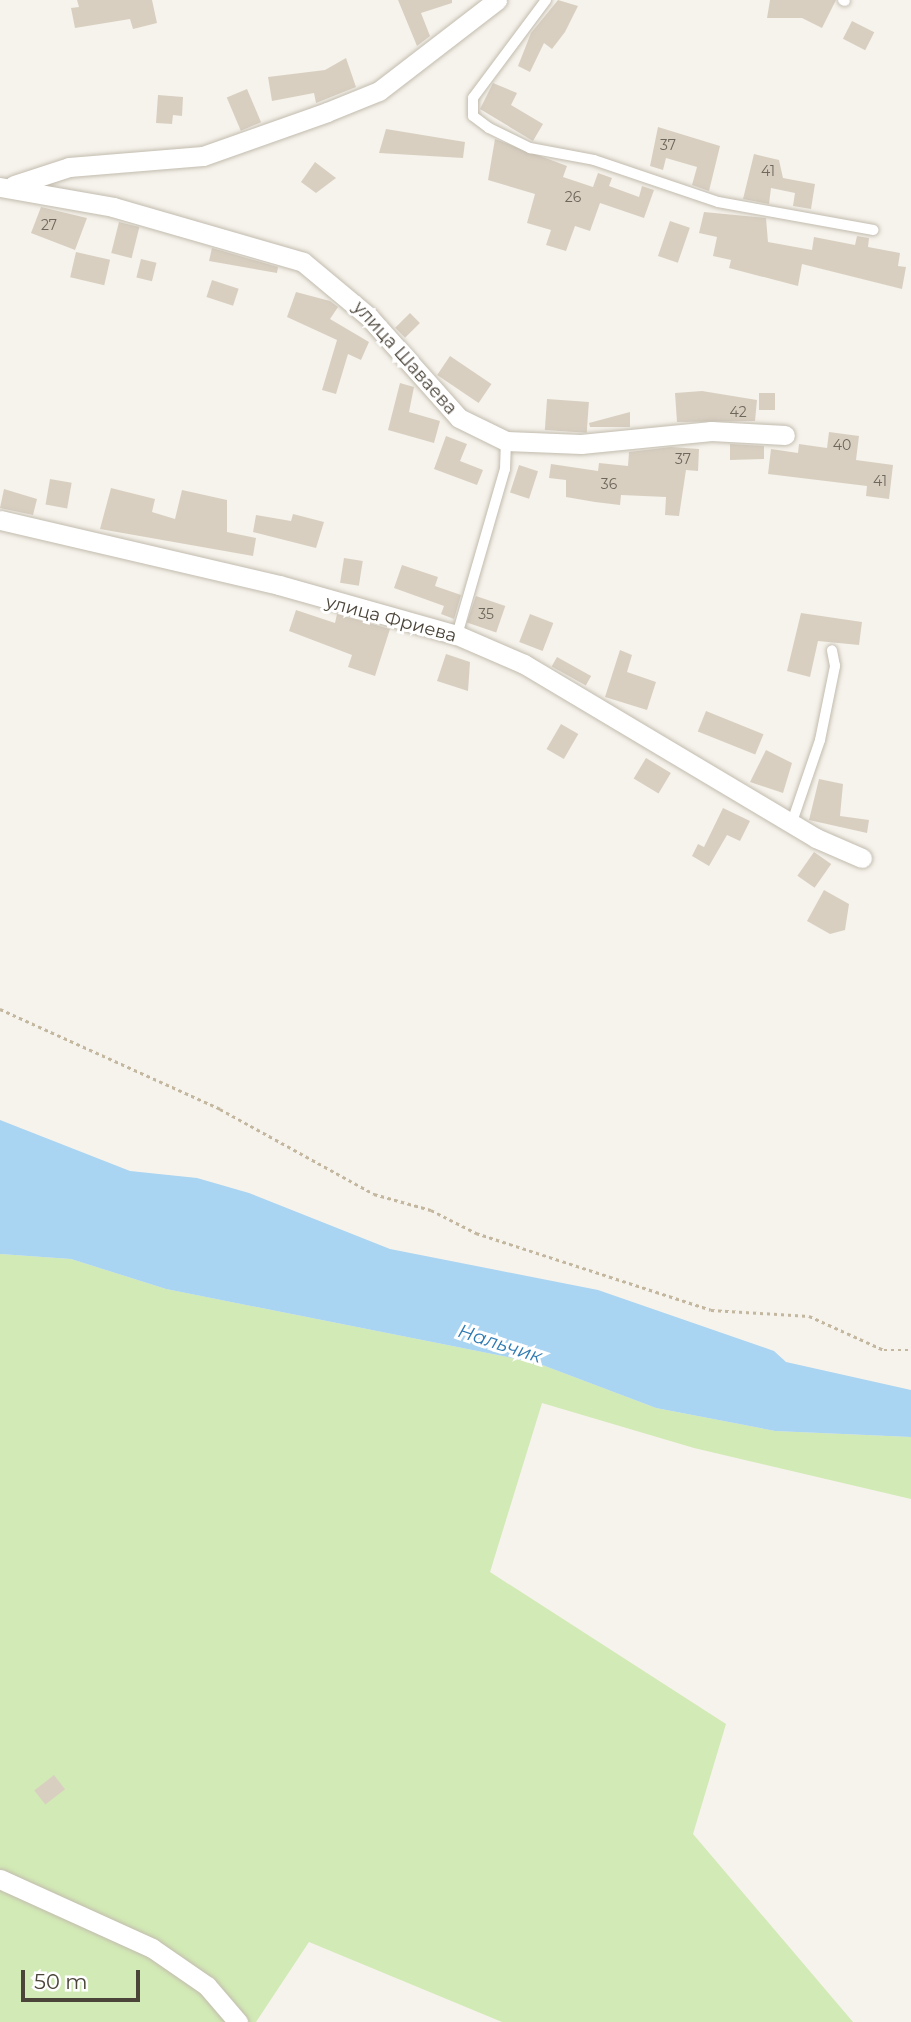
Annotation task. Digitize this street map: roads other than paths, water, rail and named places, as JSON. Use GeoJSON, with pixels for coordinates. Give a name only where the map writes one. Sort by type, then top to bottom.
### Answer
{"type":"FeatureCollection","features":[{"type":"Feature","properties":{"kind":"street"},"geometry":{"type":"LineString","coordinates":[[7,186],[69,167],[203,156],[316,116],[379,92],[497,0]]}},
{"type":"Feature","properties":{"kind":"street","name":"улица Шаваева"},"geometry":{"type":"LineString","coordinates":[[7,186],[303,262],[369,317],[459,418],[506,441],[581,444],[711,431],[785,435]]}},
{"type":"Feature","properties":{"kind":"street","name":"улица Фриева"},"geometry":{"type":"LineString","coordinates":[[0,520],[279,585],[457,635],[524,664],[792,822],[862,858]]}},
{"type":"Feature","properties":{"kind":"street"},"geometry":{"type":"LineString","coordinates":[[0,1879],[152,1948],[207,1986],[238,2022]]}},
{"type":"Feature","properties":{"kind":"lane"},"geometry":{"type":"LineString","coordinates":[[546,0],[473,98],[474,116],[489,128],[530,148],[594,160],[718,202],[873,230]]}},
{"type":"Feature","properties":{"kind":"lane"},"geometry":{"type":"LineString","coordinates":[[457,635],[505,469],[506,441]]}},
{"type":"Feature","properties":{"kind":"lane"},"geometry":{"type":"LineString","coordinates":[[792,822],[820,740],[835,666],[832,650]]}},
{"type":"Feature","properties":{"kind":"water","name":"Нальчик"},"geometry":{"type":"Polygon","coordinates":[[[0,1120],[130,1171],[197,1178],[249,1193],[390,1249],[598,1290],[774,1351],[786,1362],[911,1390],[911,1437],[775,1431],[656,1408],[537,1363],[166,1289],[71,1259],[0,1254],[0,1120]]]}}]}
